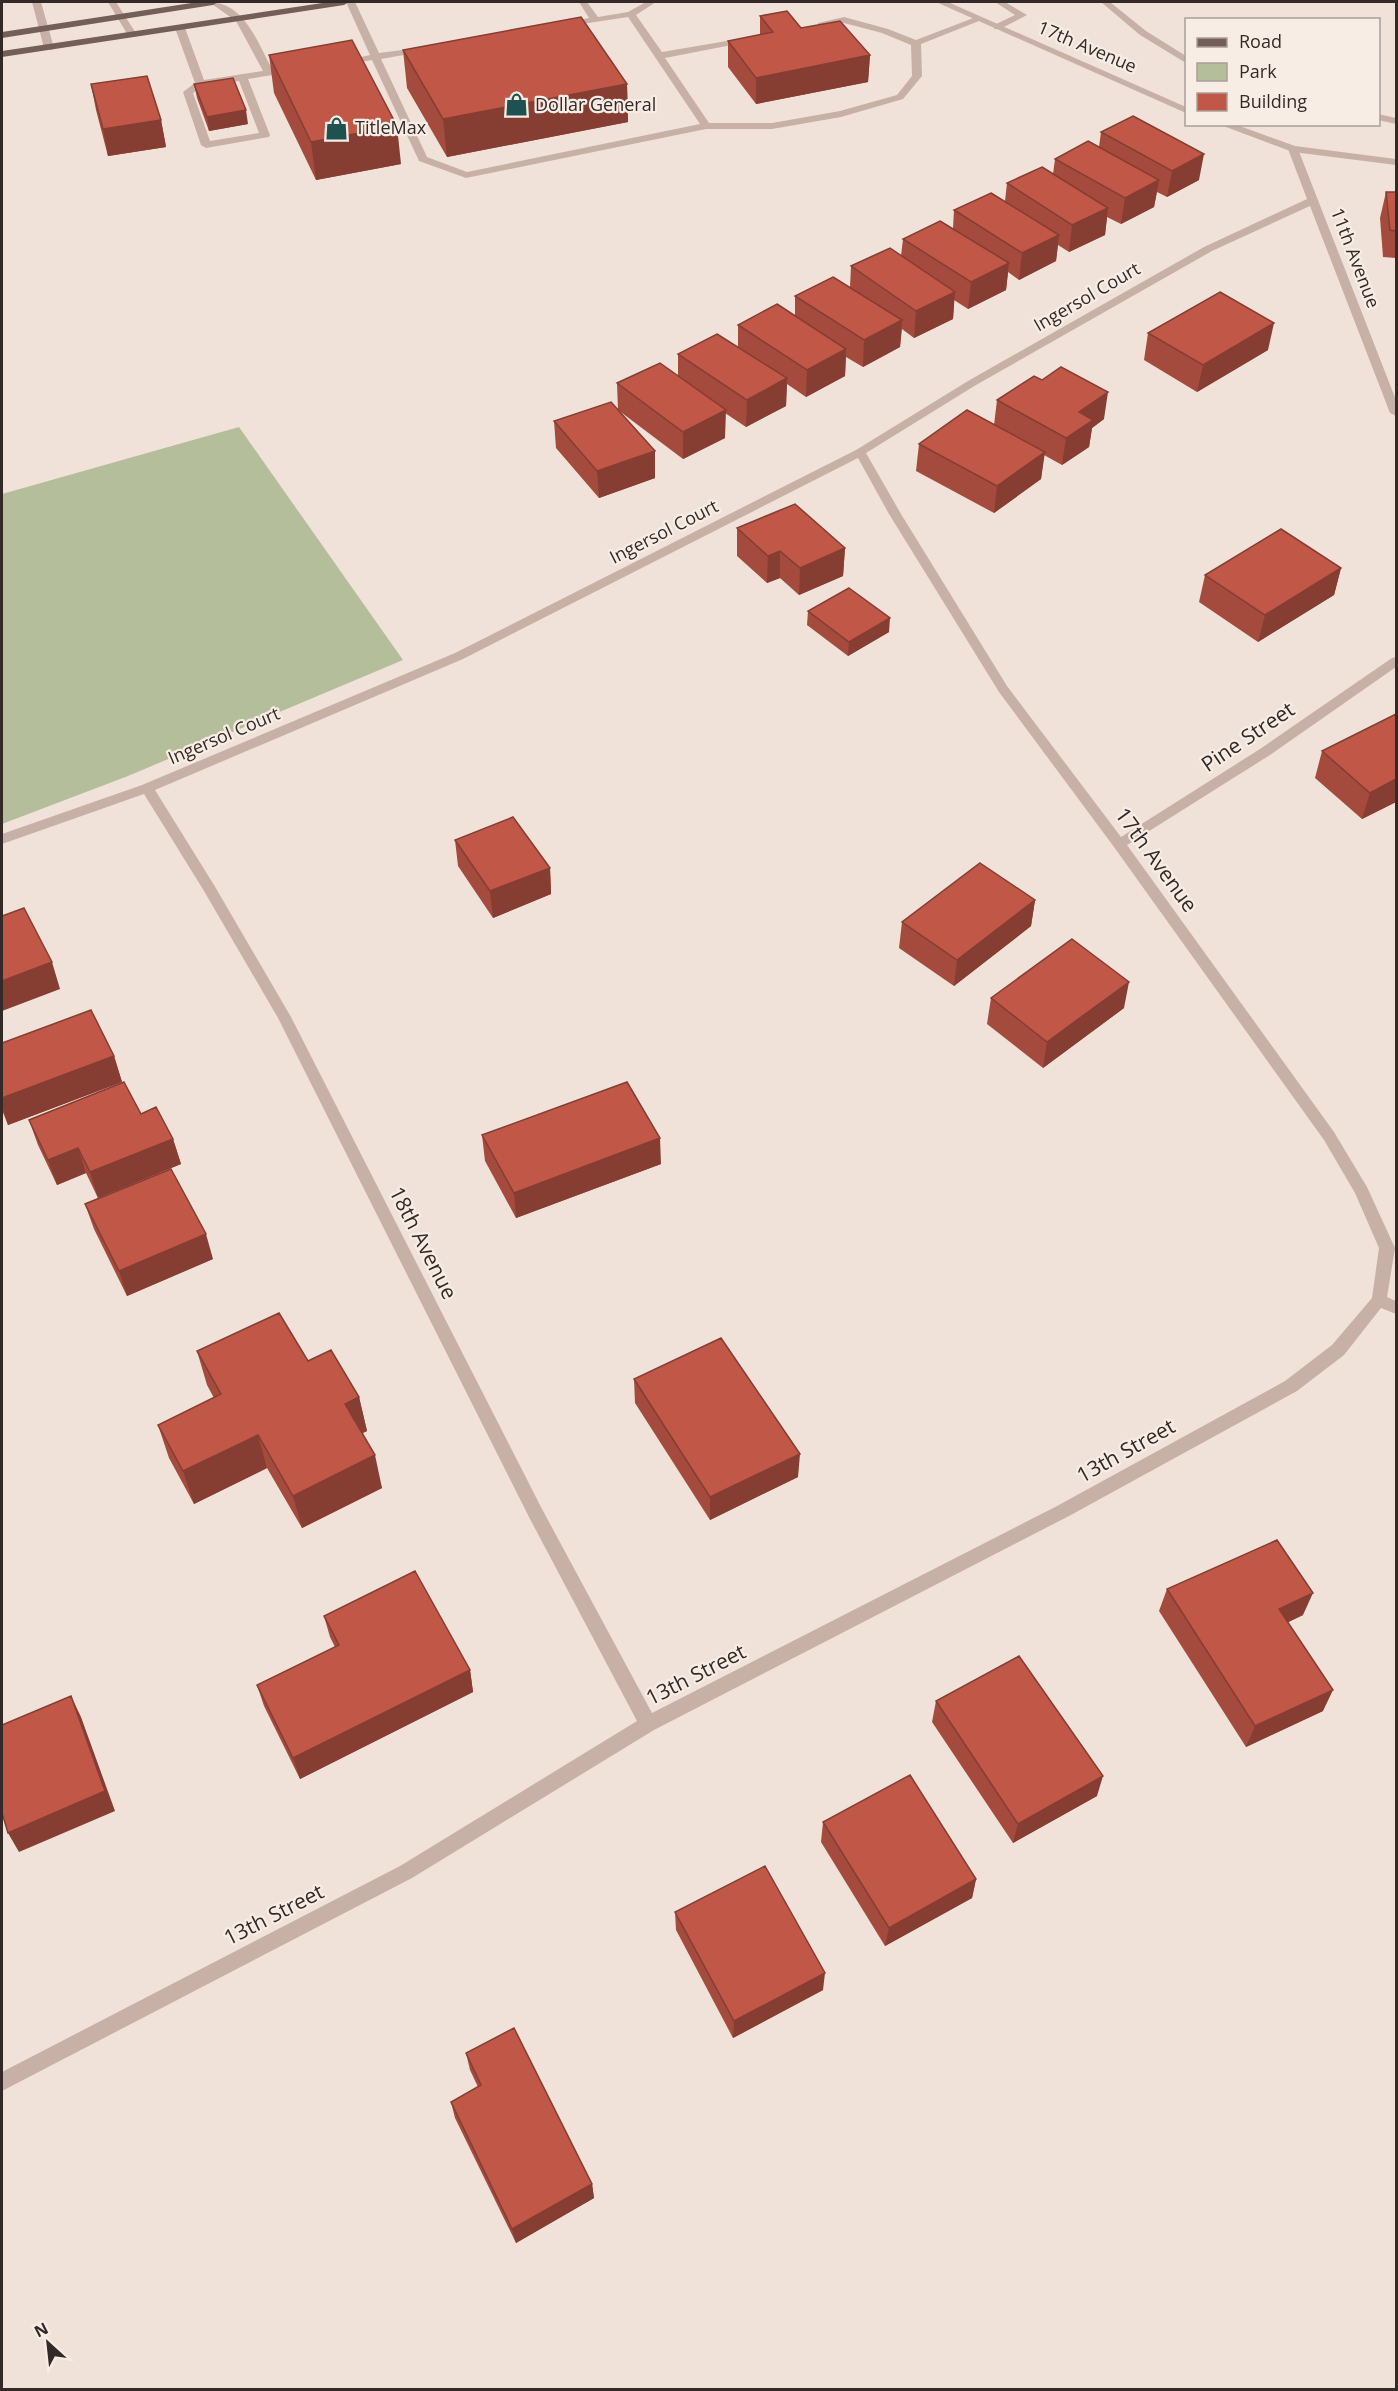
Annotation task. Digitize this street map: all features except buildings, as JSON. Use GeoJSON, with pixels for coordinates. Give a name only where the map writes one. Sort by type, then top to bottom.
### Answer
{"type":"FeatureCollection","features":[{"type":"Feature","properties":{"kind":"main road"},"geometry":{"type":"LineString","coordinates":[[2,34],[213,2]]}},
{"type":"Feature","properties":{"kind":"main road"},"geometry":{"type":"LineString","coordinates":[[2,54],[344,2]]}},
{"type":"Feature","properties":{"kind":"street"},"geometry":{"type":"LineString","coordinates":[[36,2],[49,48]]}},
{"type":"Feature","properties":{"kind":"street"},"geometry":{"type":"LineString","coordinates":[[112,2],[132,35]]}},
{"type":"Feature","properties":{"kind":"street"},"geometry":{"type":"LineString","coordinates":[[213,2],[240,19],[269,72]]}},
{"type":"Feature","properties":{"kind":"street"},"geometry":{"type":"LineString","coordinates":[[350,2],[423,159],[466,175],[706,126],[772,126],[841,114],[900,97],[917,76],[916,43]]}},
{"type":"Feature","properties":{"kind":"street"},"geometry":{"type":"LineString","coordinates":[[583,2],[595,20]]}},
{"type":"Feature","properties":{"kind":"street"},"geometry":{"type":"LineString","coordinates":[[549,28],[632,14],[652,2]]}},
{"type":"Feature","properties":{"kind":"street","name":"17th Avenue"},"geometry":{"type":"LineString","coordinates":[[941,2],[1185,110]]}},
{"type":"Feature","properties":{"kind":"street"},"geometry":{"type":"LineString","coordinates":[[997,27],[1022,15],[999,2]]}},
{"type":"Feature","properties":{"kind":"street"},"geometry":{"type":"LineString","coordinates":[[1105,2],[1143,33],[1185,59]]}},
{"type":"Feature","properties":{"kind":"street"},"geometry":{"type":"LineString","coordinates":[[632,14],[706,126]]}},
{"type":"Feature","properties":{"kind":"street"},"geometry":{"type":"LineString","coordinates":[[811,16],[820,25]]}},
{"type":"Feature","properties":{"kind":"street"},"geometry":{"type":"LineString","coordinates":[[809,27],[844,20],[885,31],[916,43],[979,19]]}},
{"type":"Feature","properties":{"kind":"street"},"geometry":{"type":"LineString","coordinates":[[180,28],[200,84]]}},
{"type":"Feature","properties":{"kind":"street"},"geometry":{"type":"LineString","coordinates":[[730,28],[740,40]]}},
{"type":"Feature","properties":{"kind":"street"},"geometry":{"type":"LineString","coordinates":[[658,56],[753,38]]}},
{"type":"Feature","properties":{"kind":"street"},"geometry":{"type":"LineString","coordinates":[[334,63],[434,47]]}},
{"type":"Feature","properties":{"kind":"street"},"geometry":{"type":"LineString","coordinates":[[242,77],[265,135],[206,144],[188,92],[200,84],[269,72],[302,67]]}},
{"type":"Feature","properties":{"kind":"street"},"geometry":{"type":"LineString","coordinates":[[1380,117],[1396,121]]}},
{"type":"Feature","properties":{"kind":"street"},"geometry":{"type":"LineString","coordinates":[[1229,126],[1293,149],[1396,162]]}},
{"type":"Feature","properties":{"kind":"street","name":"11th Avenue"},"geometry":{"type":"LineString","coordinates":[[1293,149],[1396,413]]}},
{"type":"Feature","properties":{"kind":"street","name":"Ingersol Court"},"geometry":{"type":"LineString","coordinates":[[2,839],[147,788],[459,656],[860,452],[972,383],[1208,249],[1314,200]]}},
{"type":"Feature","properties":{"kind":"street","name":"17th Avenue"},"geometry":{"type":"LineString","coordinates":[[860,452],[895,514],[1003,689],[1119,844],[1329,1136],[1362,1191],[1387,1248],[1379,1300]]}},
{"type":"Feature","properties":{"kind":"street","name":"Pine Street"},"geometry":{"type":"LineString","coordinates":[[1119,844],[1264,752],[1396,661]]}},
{"type":"Feature","properties":{"kind":"street","name":"18th Avenue"},"geometry":{"type":"LineString","coordinates":[[147,788],[285,1017],[536,1514],[648,1724]]}},
{"type":"Feature","properties":{"kind":"street"},"geometry":{"type":"LineString","coordinates":[[1379,1300],[1396,1308]]}},
{"type":"Feature","properties":{"kind":"street","name":"13th Street"},"geometry":{"type":"LineString","coordinates":[[2,2082],[406,1872],[648,1724],[1063,1511],[1291,1386],[1338,1350],[1379,1300]]}},
{"type":"Feature","properties":{"kind":"green space"},"geometry":{"type":"Polygon","coordinates":[[[239,427],[403,660],[128,776],[2,824],[2,494],[239,427]]]}},
{"type":"Feature","properties":{"kind":"place","name":"Dollar General"},"geometry":{"type":"Point","coordinates":[517,105]}},
{"type":"Feature","properties":{"kind":"place","name":"TitleMax"},"geometry":{"type":"Point","coordinates":[337,128]}}]}
